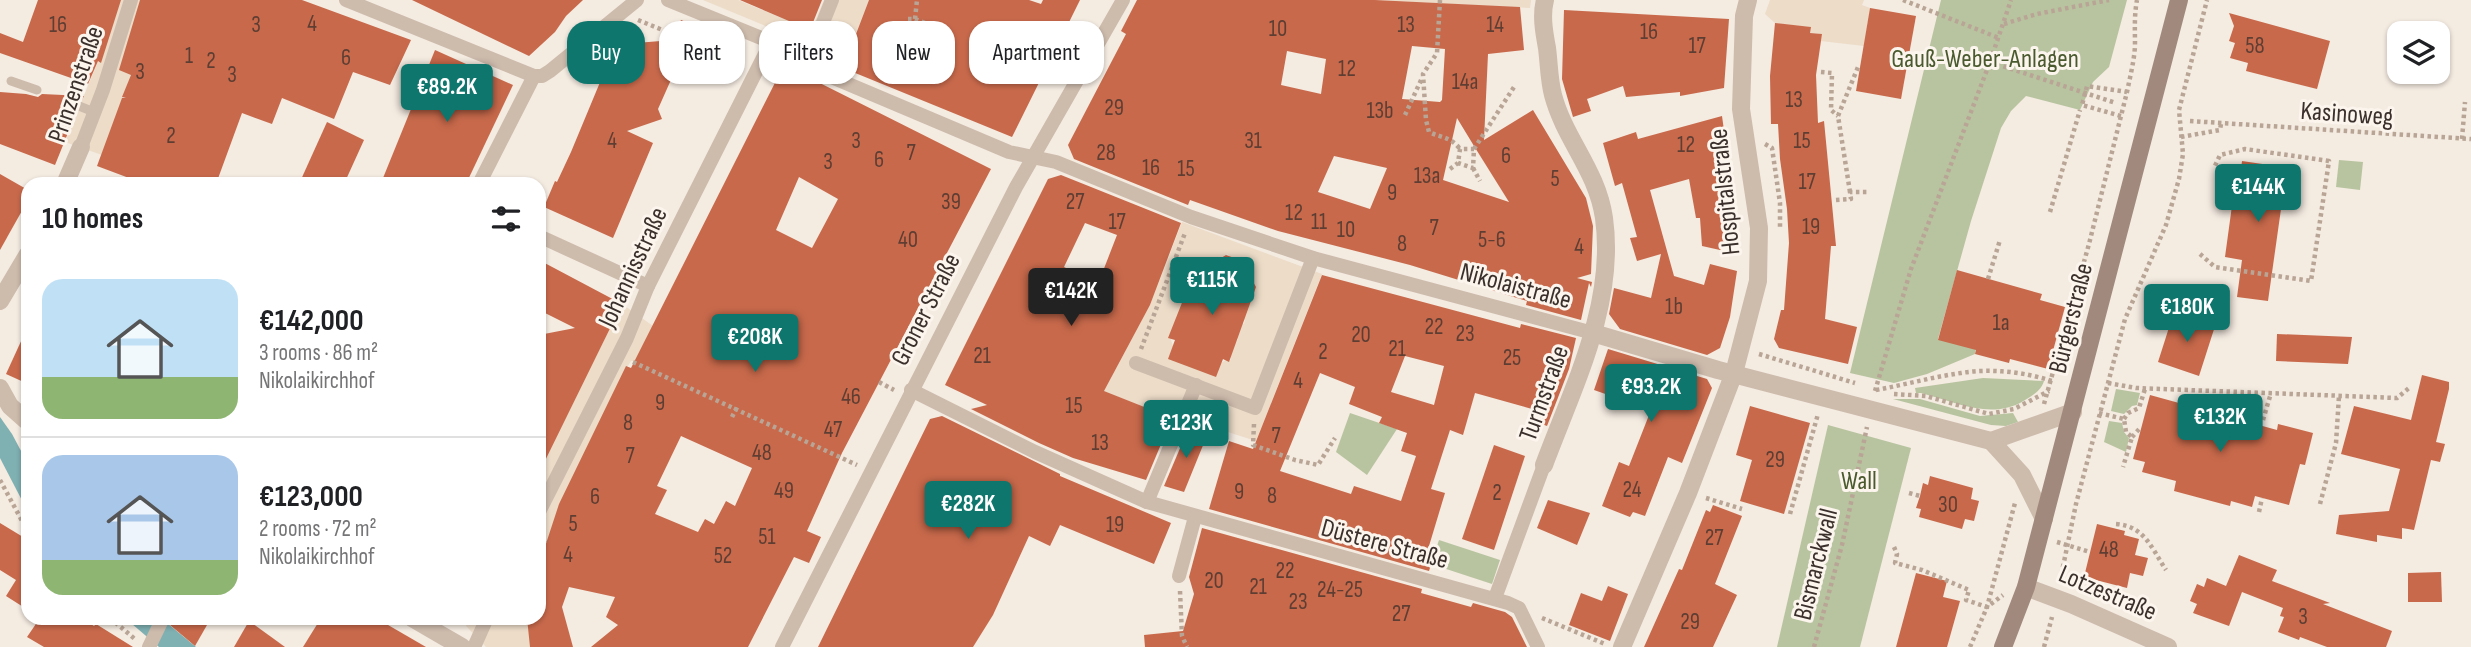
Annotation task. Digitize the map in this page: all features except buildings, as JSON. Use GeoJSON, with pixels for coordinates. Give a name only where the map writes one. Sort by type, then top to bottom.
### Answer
{"type":"FeatureCollection","features":[{"type":"Feature","properties":{"kind":"main road","name":"Bürgerstraße"},"geometry":{"type":"LineString","coordinates":[[2003,647],[2026,587],[2179,0]]}},
{"type":"Feature","properties":{"kind":"street","name":"Prinzenstraße"},"geometry":{"type":"LineString","coordinates":[[68,177],[94,112],[131,0]]}},
{"type":"Feature","properties":{"kind":"street"},"geometry":{"type":"LineString","coordinates":[[345,0],[527,74],[542,76],[637,0]]}},
{"type":"Feature","properties":{"kind":"street","name":"Nikolaistraße"},"geometry":{"type":"LineString","coordinates":[[668,0],[759,37]]}},
{"type":"Feature","properties":{"kind":"street"},"geometry":{"type":"LineString","coordinates":[[824,21],[832,0]]}},
{"type":"Feature","properties":{"kind":"street","name":"Groner Straße"},"geometry":{"type":"LineString","coordinates":[[782,647],[1016,187],[1123,0]]}},
{"type":"Feature","properties":{"kind":"street","name":"Turmstraße"},"geometry":{"type":"LineString","coordinates":[[1495,598],[1593,332],[1605,268],[1603,215],[1596,184],[1553,96],[1544,25],[1545,0]]}},
{"type":"Feature","properties":{"kind":"street","name":"Hospitalstraße"},"geometry":{"type":"LineString","coordinates":[[1622,647],[1688,493],[1734,373],[1755,295],[1759,228],[1741,109],[1744,16],[1748,0]]}},
{"type":"Feature","properties":{"kind":"street","name":"Johannisstraße"},"geometry":{"type":"LineString","coordinates":[[546,498],[618,354],[648,286],[759,66]]}},
{"type":"Feature","properties":{"kind":"street"},"geometry":{"type":"LineString","coordinates":[[482,177],[527,74]]}},
{"type":"Feature","properties":{"kind":"street","name":"Nikolaistraße"},"geometry":{"type":"LineString","coordinates":[[848,84],[1009,152],[1056,162],[1191,217],[1313,258],[1593,332],[1718,370],[1991,441]]}},
{"type":"Feature","properties":{"kind":"street"},"geometry":{"type":"LineString","coordinates":[[546,239],[648,286]]}},
{"type":"Feature","properties":{"kind":"street"},"geometry":{"type":"LineString","coordinates":[[1136,363],[1255,408],[1313,258]]}},
{"type":"Feature","properties":{"kind":"street"},"geometry":{"type":"LineString","coordinates":[[0,301],[21,266]]}},
{"type":"Feature","properties":{"kind":"street"},"geometry":{"type":"LineString","coordinates":[[1147,502],[1196,385]]}},
{"type":"Feature","properties":{"kind":"street"},"geometry":{"type":"LineString","coordinates":[[0,388],[10,406],[21,416]]}},
{"type":"Feature","properties":{"kind":"street","name":"Düstere Straße"},"geometry":{"type":"LineString","coordinates":[[911,390],[1035,452],[1147,502],[1495,598],[1519,608]]}},
{"type":"Feature","properties":{"kind":"street"},"geometry":{"type":"LineString","coordinates":[[2044,519],[2022,475],[1991,441],[2073,412]]}},
{"type":"Feature","properties":{"kind":"street"},"geometry":{"type":"LineString","coordinates":[[1179,576],[1195,517]]}},
{"type":"Feature","properties":{"kind":"street","name":"Lotzestraße"},"geometry":{"type":"LineString","coordinates":[[2026,587],[2168,647]]}},
{"type":"Feature","properties":{"kind":"street"},"geometry":{"type":"LineString","coordinates":[[1519,608],[1538,647]]}},
{"type":"Feature","properties":{"kind":"street"},"geometry":{"type":"LineString","coordinates":[[149,645],[159,625]]}},
{"type":"Feature","properties":{"kind":"street"},"geometry":{"type":"LineString","coordinates":[[424,625],[462,647]]}},
{"type":"Feature","properties":{"kind":"street"},"geometry":{"type":"LineString","coordinates":[[474,647],[484,625]]}},
{"type":"Feature","properties":{"kind":"lane"},"geometry":{"type":"LineString","coordinates":[[11,81],[37,90]]}},
{"type":"Feature","properties":{"kind":"lane"},"geometry":{"type":"LineString","coordinates":[[79,106],[94,112]]}},
{"type":"Feature","properties":{"kind":"path"},"geometry":{"type":"LineString","coordinates":[[915,19],[917,0]]}},
{"type":"Feature","properties":{"kind":"path"},"geometry":{"type":"LineString","coordinates":[[1405,115],[1423,74],[1437,53],[1440,0]]}},
{"type":"Feature","properties":{"kind":"path"},"geometry":{"type":"LineString","coordinates":[[1903,0],[1999,37]]}},
{"type":"Feature","properties":{"kind":"path"},"geometry":{"type":"LineString","coordinates":[[1870,409],[1911,269],[2011,0]]}},
{"type":"Feature","properties":{"kind":"path"},"geometry":{"type":"LineString","coordinates":[[2004,24],[2037,14],[2109,0]]}},
{"type":"Feature","properties":{"kind":"path"},"geometry":{"type":"LineString","coordinates":[[2036,427],[2052,381],[2127,92],[2134,56],[2137,0]]}},
{"type":"Feature","properties":{"kind":"path"},"geometry":{"type":"LineString","coordinates":[[2044,647],[2076,504],[2125,319],[2166,225],[2183,153],[2179,110],[2207,0]]}},
{"type":"Feature","properties":{"kind":"path"},"geometry":{"type":"LineString","coordinates":[[621,13],[659,29]]}},
{"type":"Feature","properties":{"kind":"path"},"geometry":{"type":"LineString","coordinates":[[908,19],[920,21]]}},
{"type":"Feature","properties":{"kind":"path"},"geometry":{"type":"LineString","coordinates":[[1990,62],[2116,103]]}},
{"type":"Feature","properties":{"kind":"path"},"geometry":{"type":"LineString","coordinates":[[1836,200],[1851,199],[1838,116],[1858,67]]}},
{"type":"Feature","properties":{"kind":"path"},"geometry":{"type":"LineString","coordinates":[[1821,72],[1832,73],[1831,110],[1838,116]]}},
{"type":"Feature","properties":{"kind":"path"},"geometry":{"type":"LineString","coordinates":[[1423,74],[1429,132],[1453,140],[1460,149],[1458,163],[1450,169]]}},
{"type":"Feature","properties":{"kind":"path"},"geometry":{"type":"LineString","coordinates":[[2121,116],[2082,105],[2087,86],[2127,92]]}},
{"type":"Feature","properties":{"kind":"path"},"geometry":{"type":"LineString","coordinates":[[1480,181],[1473,168],[1474,149],[1514,88]]}},
{"type":"Feature","properties":{"kind":"path"},"geometry":{"type":"LineString","coordinates":[[2462,139],[2465,102]]}},
{"type":"Feature","properties":{"kind":"path"},"geometry":{"type":"LineString","coordinates":[[2050,212],[2080,110]]}},
{"type":"Feature","properties":{"kind":"path","name":"Kasinoweg"},"geometry":{"type":"LineString","coordinates":[[2190,121],[2471,139]]}},
{"type":"Feature","properties":{"kind":"path"},"geometry":{"type":"LineString","coordinates":[[2181,137],[2220,130],[2221,124]]}},
{"type":"Feature","properties":{"kind":"path"},"geometry":{"type":"LineString","coordinates":[[1460,149],[1474,149]]}},
{"type":"Feature","properties":{"kind":"path"},"geometry":{"type":"LineString","coordinates":[[2200,254],[2215,267],[2311,281],[2329,161],[2245,149],[2220,155],[2214,168]]}},
{"type":"Feature","properties":{"kind":"path"},"geometry":{"type":"LineString","coordinates":[[1458,163],[1473,168]]}},
{"type":"Feature","properties":{"kind":"path"},"geometry":{"type":"LineString","coordinates":[[1850,192],[1869,192]]}},
{"type":"Feature","properties":{"kind":"path"},"geometry":{"type":"LineString","coordinates":[[1136,363],[1191,217]]}},
{"type":"Feature","properties":{"kind":"path"},"geometry":{"type":"LineString","coordinates":[[1989,279],[2000,240]]}},
{"type":"Feature","properties":{"kind":"path"},"geometry":{"type":"LineString","coordinates":[[618,354],[870,471]]}},
{"type":"Feature","properties":{"kind":"path"},"geometry":{"type":"LineString","coordinates":[[1759,354],[1876,390],[1926,396],[1989,414],[2014,409],[2049,391]]}},
{"type":"Feature","properties":{"kind":"path"},"geometry":{"type":"LineString","coordinates":[[1876,390],[1961,373],[1989,371],[2022,374],[2052,381]]}},
{"type":"Feature","properties":{"kind":"path"},"geometry":{"type":"LineString","coordinates":[[2108,383],[2145,389],[2397,397],[2409,388]]}},
{"type":"Feature","properties":{"kind":"path"},"geometry":{"type":"LineString","coordinates":[[2132,437],[2126,432],[2124,419],[2128,413],[2139,408],[2145,389]]}},
{"type":"Feature","properties":{"kind":"path"},"geometry":{"type":"LineString","coordinates":[[2263,420],[2271,393]]}},
{"type":"Feature","properties":{"kind":"path"},"geometry":{"type":"LineString","coordinates":[[1790,513],[1823,396]]}},
{"type":"Feature","properties":{"kind":"path"},"geometry":{"type":"LineString","coordinates":[[2320,503],[2336,443],[2339,396]]}},
{"type":"Feature","properties":{"kind":"path"},"geometry":{"type":"LineString","coordinates":[[732,417],[737,407]]}},
{"type":"Feature","properties":{"kind":"path","name":"Bismarckwall"},"geometry":{"type":"LineString","coordinates":[[1814,647],[1842,545],[1870,409]]}},
{"type":"Feature","properties":{"kind":"path"},"geometry":{"type":"LineString","coordinates":[[2099,414],[2124,419]]}},
{"type":"Feature","properties":{"kind":"path"},"geometry":{"type":"LineString","coordinates":[[2123,467],[2132,437],[2141,427]]}},
{"type":"Feature","properties":{"kind":"path"},"geometry":{"type":"LineString","coordinates":[[1253,445],[1318,465],[1335,438]]}},
{"type":"Feature","properties":{"kind":"path"},"geometry":{"type":"LineString","coordinates":[[1970,647],[1987,607],[2022,475]]}},
{"type":"Feature","properties":{"kind":"path"},"geometry":{"type":"LineString","coordinates":[[0,480],[21,519]]}},
{"type":"Feature","properties":{"kind":"path"},"geometry":{"type":"LineString","coordinates":[[1688,493],[1742,509]]}},
{"type":"Feature","properties":{"kind":"path"},"geometry":{"type":"LineString","coordinates":[[1909,493],[1920,496]]}},
{"type":"Feature","properties":{"kind":"path"},"geometry":{"type":"LineString","coordinates":[[2259,512],[2262,498]]}},
{"type":"Feature","properties":{"kind":"path"},"geometry":{"type":"LineString","coordinates":[[2116,524],[2132,526],[2141,532],[2166,570]]}},
{"type":"Feature","properties":{"kind":"path"},"geometry":{"type":"LineString","coordinates":[[2068,545],[2090,552]]}},
{"type":"Feature","properties":{"kind":"path"},"geometry":{"type":"LineString","coordinates":[[1894,547],[1897,554],[1895,563],[1922,570],[1969,590],[1966,600],[1987,607]]}},
{"type":"Feature","properties":{"kind":"path"},"geometry":{"type":"LineString","coordinates":[[1179,576],[1182,636],[1187,647]]}},
{"type":"Feature","properties":{"kind":"path"},"geometry":{"type":"LineString","coordinates":[[1519,608],[1614,647]]}},
{"type":"Feature","properties":{"kind":"path"},"geometry":{"type":"LineString","coordinates":[[120,625],[149,645]]}},
{"type":"Feature","properties":{"kind":"green space","name":"Gauß-Weber-Anlagen"},"geometry":{"type":"Polygon","coordinates":[[[1941,0],[2127,0],[2109,67],[2093,82],[2080,110],[2026,96],[2011,111],[2001,128],[1971,221],[1938,339],[1976,348],[1975,354],[1927,374],[1894,383],[1850,373],[1941,0]]]}},
{"type":"Feature","properties":{"kind":"green space"},"geometry":{"type":"Polygon","coordinates":[[[2339,160],[2363,162],[2360,190],[2336,187],[2339,160]]]}},
{"type":"Feature","properties":{"kind":"green space"},"geometry":{"type":"Polygon","coordinates":[[[1983,378],[2044,381],[2039,390],[2031,396],[2013,406],[2000,409],[1960,405],[1916,393],[1915,388],[1983,378]]]}},
{"type":"Feature","properties":{"kind":"green space"},"geometry":{"type":"Polygon","coordinates":[[[2116,389],[2140,393],[2137,405],[2124,414],[2111,411],[2116,389]]]}},
{"type":"Feature","properties":{"kind":"green space"},"geometry":{"type":"Polygon","coordinates":[[[1893,399],[1920,399],[1980,416],[2013,413],[2018,422],[2006,426],[1991,425],[1893,399]]]}},
{"type":"Feature","properties":{"kind":"green space"},"geometry":{"type":"Polygon","coordinates":[[[1350,413],[1397,429],[1367,475],[1336,452],[1350,413]]]}},
{"type":"Feature","properties":{"kind":"green space"},"geometry":{"type":"Polygon","coordinates":[[[2109,421],[2122,423],[2129,438],[2126,452],[2104,442],[2109,421]]]}},
{"type":"Feature","properties":{"kind":"green space","name":"Wall"},"geometry":{"type":"Polygon","coordinates":[[[1828,425],[1911,448],[1860,647],[1777,647],[1828,425]]]}},
{"type":"Feature","properties":{"kind":"green space"},"geometry":{"type":"Polygon","coordinates":[[[1439,540],[1500,560],[1492,584],[1431,564],[1439,540]]]}},
{"type":"Feature","properties":{"kind":"shaded area"},"geometry":{"type":"Polygon","coordinates":[[[116,0],[147,0],[131,75],[102,155],[65,142],[101,54],[116,0]]]}},
{"type":"Feature","properties":{"kind":"shaded area"},"geometry":{"type":"Polygon","coordinates":[[[703,0],[738,0],[789,21],[759,21],[759,23],[703,0]]]}},
{"type":"Feature","properties":{"kind":"shaded area"},"geometry":{"type":"Polygon","coordinates":[[[824,0],[869,0],[858,28],[858,21],[815,21],[824,0]]]}},
{"type":"Feature","properties":{"kind":"shaded area"},"geometry":{"type":"Polygon","coordinates":[[[1378,0],[1531,0],[1530,8],[1378,0]]]}},
{"type":"Feature","properties":{"kind":"shaded area"},"geometry":{"type":"Polygon","coordinates":[[[1770,0],[1864,0],[1862,5],[1870,8],[1864,46],[1821,41],[1822,34],[1810,33],[1810,27],[1775,23],[1765,14],[1770,0]]]}},
{"type":"Feature","properties":{"kind":"shaded area"},"geometry":{"type":"Polygon","coordinates":[[[1182,222],[1322,274],[1256,441],[1190,420],[1173,419],[1104,391],[1150,305],[1182,222]],[[1228,254],[1214,261],[1211,273],[1198,281],[1192,279],[1194,282],[1187,298],[1184,297],[1171,340],[1173,346],[1221,363],[1230,361],[1231,358],[1227,357],[1238,339],[1234,337],[1240,323],[1244,324],[1245,320],[1241,318],[1255,290],[1245,276],[1246,271],[1240,260],[1229,258],[1228,254]]]}},
{"type":"Feature","properties":{"kind":"shaded area"},"geometry":{"type":"Polygon","coordinates":[[[622,304],[653,326],[637,361],[631,361],[627,367],[546,549],[546,458],[622,304]]]}},
{"type":"Feature","properties":{"kind":"shaded area"},"geometry":{"type":"Polygon","coordinates":[[[529,625],[535,647],[486,647],[466,626],[529,625]]]}},
{"type":"Feature","properties":{"kind":"water"},"geometry":{"type":"Polygon","coordinates":[[[0,417],[21,451],[21,498],[0,458],[0,417]]]}},
{"type":"Feature","properties":{"kind":"water"},"geometry":{"type":"Polygon","coordinates":[[[133,625],[169,625],[196,647],[159,647],[133,625]]]}}]}
